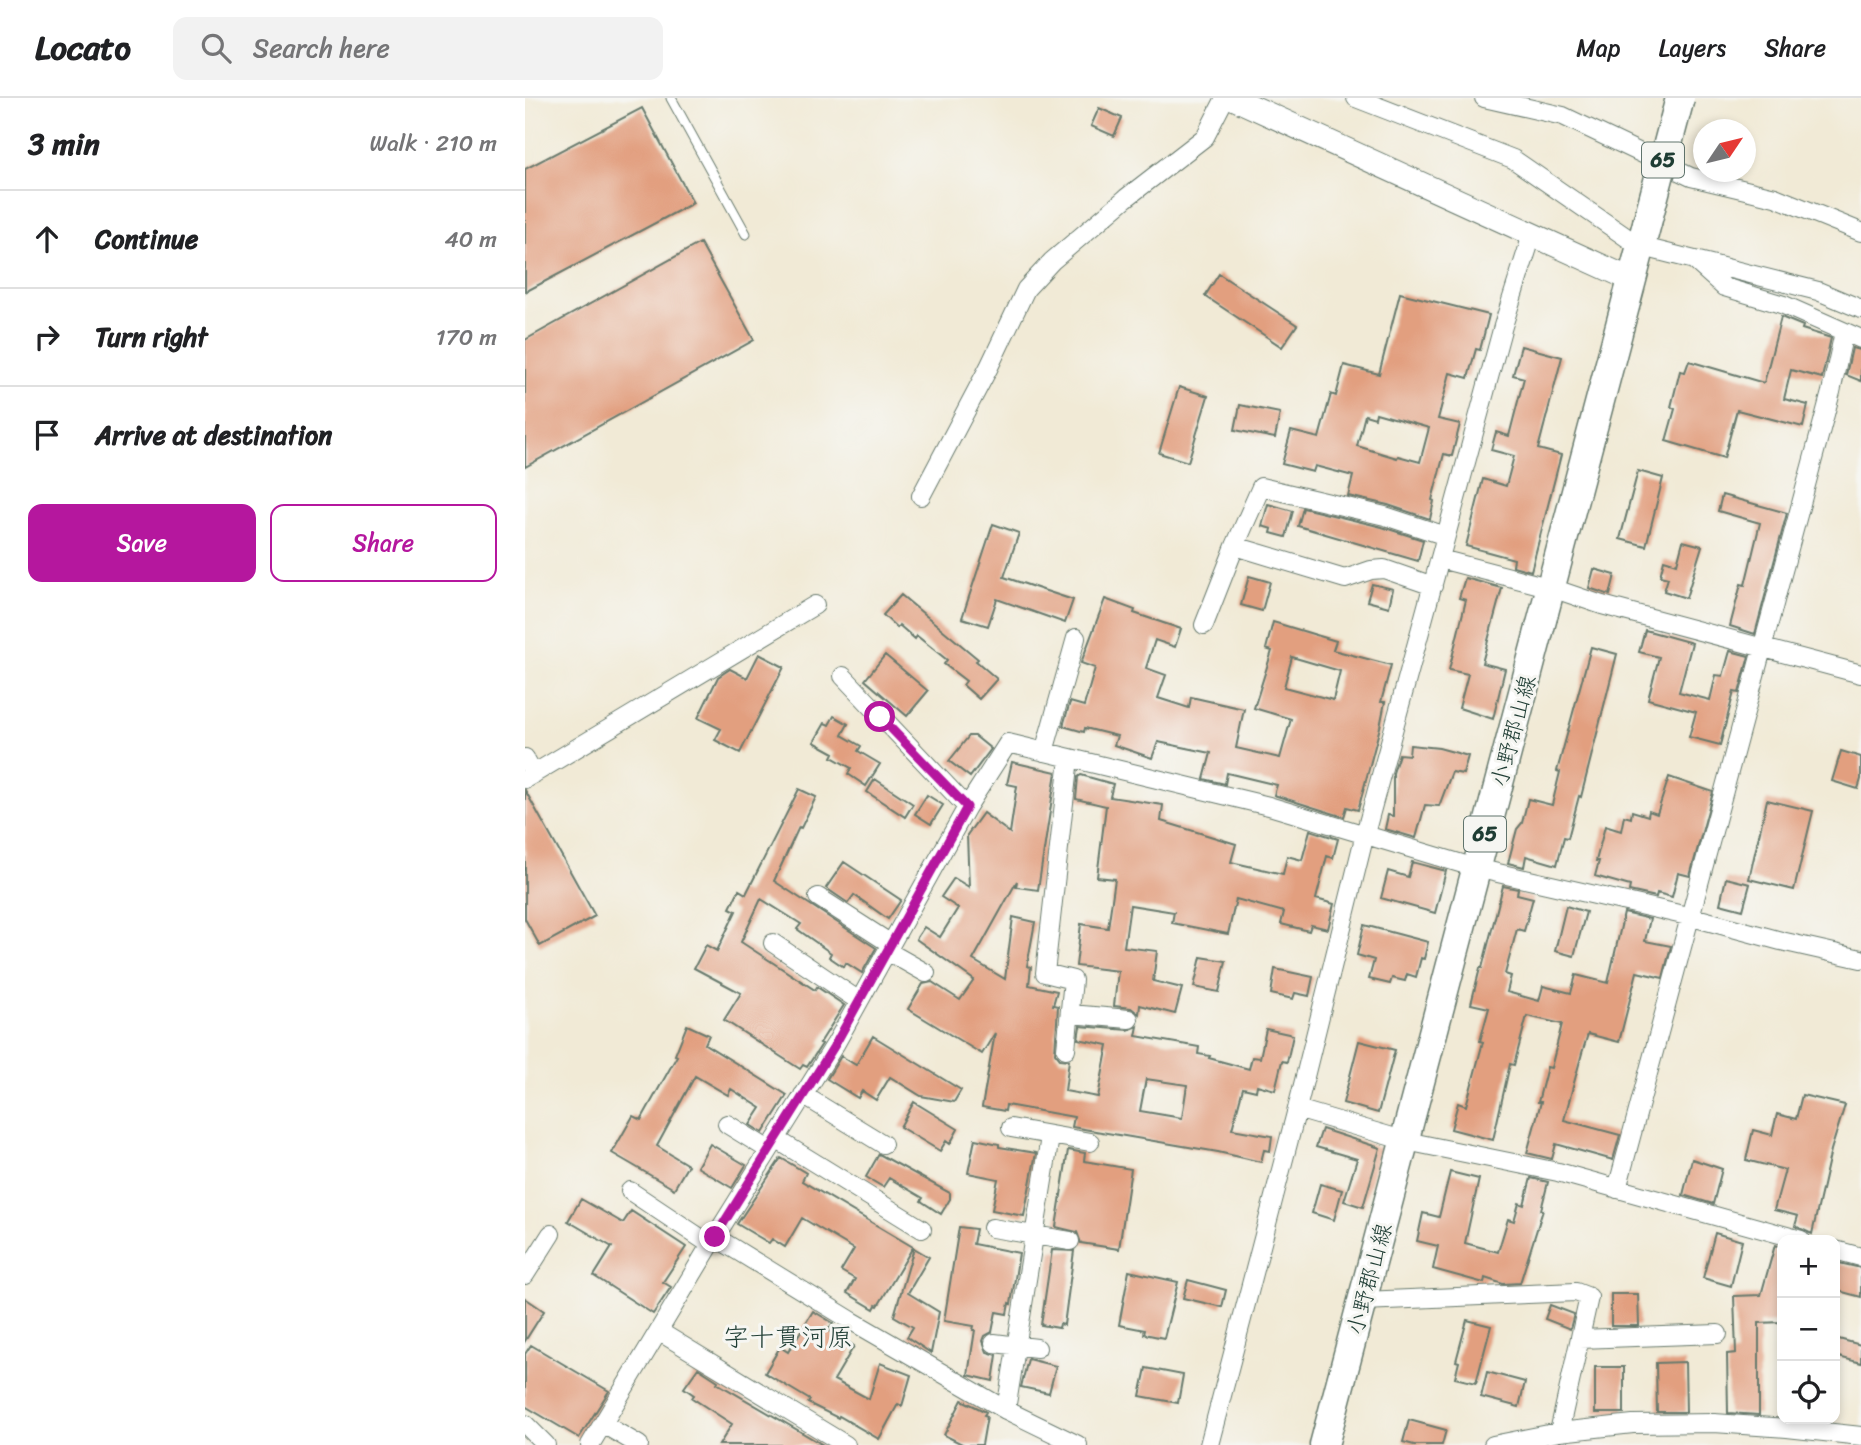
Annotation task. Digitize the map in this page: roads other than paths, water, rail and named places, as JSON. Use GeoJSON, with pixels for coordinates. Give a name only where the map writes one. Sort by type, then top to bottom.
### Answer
{"type":"FeatureCollection","features":[{"type":"Feature","properties":{"kind":"main road","name":"小野郡山線"},"geometry":{"type":"LineString","coordinates":[[1324,1445],[1680,98]]}},
{"type":"Feature","properties":{"kind":"street"},"geometry":{"type":"LineString","coordinates":[[921,496],[989,367],[1026,289],[1052,261],[1205,137],[1225,98]]}},
{"type":"Feature","properties":{"kind":"street"},"geometry":{"type":"LineString","coordinates":[[1233,98],[1630,279]]}},
{"type":"Feature","properties":{"kind":"street"},"geometry":{"type":"LineString","coordinates":[[1356,98],[1513,159],[1643,234],[1691,258],[1818,291],[1861,309]]}},
{"type":"Feature","properties":{"kind":"street"},"geometry":{"type":"LineString","coordinates":[[1484,98],[1563,116],[1691,177],[1775,197],[1861,232]]}},
{"type":"Feature","properties":{"kind":"street"},"geometry":{"type":"LineString","coordinates":[[1209,1445],[1297,1109],[1365,834],[1503,326],[1532,235]]}},
{"type":"Feature","properties":{"kind":"street"},"geometry":{"type":"LineString","coordinates":[[1691,258],[1724,287],[1784,305],[1861,339]]}},
{"type":"Feature","properties":{"kind":"street"},"geometry":{"type":"LineString","coordinates":[[1617,1189],[1692,917],[1831,392],[1844,332]]}},
{"type":"Feature","properties":{"kind":"street"},"geometry":{"type":"LineString","coordinates":[[1204,625],[1234,546],[1261,487],[1385,516],[1446,536]]}},
{"type":"Feature","properties":{"kind":"street"},"geometry":{"type":"LineString","coordinates":[[1234,546],[1345,579],[1384,569],[1433,586]]}},
{"type":"Feature","properties":{"kind":"street"},"geometry":{"type":"LineString","coordinates":[[1440,559],[1861,674]]}},
{"type":"Feature","properties":{"kind":"street"},"geometry":{"type":"LineString","coordinates":[[525,758],[529,777],[815,605]]}},
{"type":"Feature","properties":{"kind":"street"},"geometry":{"type":"LineString","coordinates":[[1044,752],[1076,638]]}},
{"type":"Feature","properties":{"kind":"street"},"geometry":{"type":"LineString","coordinates":[[843,676],[967,807]]}},
{"type":"Feature","properties":{"kind":"street"},"geometry":{"type":"LineString","coordinates":[[590,1445],[859,1001],[967,807],[1008,743],[1269,806],[1476,868],[1861,959]]}},
{"type":"Feature","properties":{"kind":"street"},"geometry":{"type":"LineString","coordinates":[[1066,1049],[1073,980],[1045,973],[1069,758]]}},
{"type":"Feature","properties":{"kind":"street"},"geometry":{"type":"LineString","coordinates":[[818,897],[926,973]]}},
{"type":"Feature","properties":{"kind":"street"},"geometry":{"type":"LineString","coordinates":[[773,943],[859,1001]]}},
{"type":"Feature","properties":{"kind":"street"},"geometry":{"type":"LineString","coordinates":[[1070,1014],[1129,1019]]}},
{"type":"Feature","properties":{"kind":"street"},"geometry":{"type":"LineString","coordinates":[[803,1095],[883,1144]]}},
{"type":"Feature","properties":{"kind":"street"},"geometry":{"type":"LineString","coordinates":[[1297,1109],[1406,1141],[1558,1172],[1783,1235]]}},
{"type":"Feature","properties":{"kind":"street"},"geometry":{"type":"LineString","coordinates":[[727,1124],[772,1144],[922,1229]]}},
{"type":"Feature","properties":{"kind":"street"},"geometry":{"type":"LineString","coordinates":[[1011,1128],[1090,1142]]}},
{"type":"Feature","properties":{"kind":"street"},"geometry":{"type":"LineString","coordinates":[[1006,1410],[1050,1137]]}},
{"type":"Feature","properties":{"kind":"street"},"geometry":{"type":"LineString","coordinates":[[630,1191],[1006,1410],[1079,1445]]}},
{"type":"Feature","properties":{"kind":"street"},"geometry":{"type":"LineString","coordinates":[[992,1228],[1070,1241]]}},
{"type":"Feature","properties":{"kind":"street"},"geometry":{"type":"LineString","coordinates":[[525,1275],[551,1234]]}},
{"type":"Feature","properties":{"kind":"street"},"geometry":{"type":"LineString","coordinates":[[1840,1251],[1861,1257]]}},
{"type":"Feature","properties":{"kind":"street"},"geometry":{"type":"LineString","coordinates":[[1363,1301],[1576,1292],[1589,1297],[1559,1432]]}},
{"type":"Feature","properties":{"kind":"street"},"geometry":{"type":"LineString","coordinates":[[660,1332],[846,1445]]}},
{"type":"Feature","properties":{"kind":"street"},"geometry":{"type":"LineString","coordinates":[[1580,1339],[1719,1334]]}},
{"type":"Feature","properties":{"kind":"street"},"geometry":{"type":"LineString","coordinates":[[994,1343],[1037,1348]]}},
{"type":"Feature","properties":{"kind":"street"},"geometry":{"type":"LineString","coordinates":[[1493,1445],[1559,1432],[1633,1424],[1714,1423],[1861,1436]]}},
{"type":"Feature","properties":{"kind":"street"},"geometry":{"type":"LineString","coordinates":[[525,1424],[546,1445]]}},
{"type":"Feature","properties":{"kind":"street"},"geometry":{"type":"LineString","coordinates":[[603,1424],[639,1445]]}},
{"type":"Feature","properties":{"kind":"lane"},"geometry":{"type":"LineString","coordinates":[[671,98],[746,234]]}},
{"type":"Feature","properties":{"kind":"district","name":"字十貫河原"},"geometry":{"type":"Point","coordinates":[788,1337]}}]}
